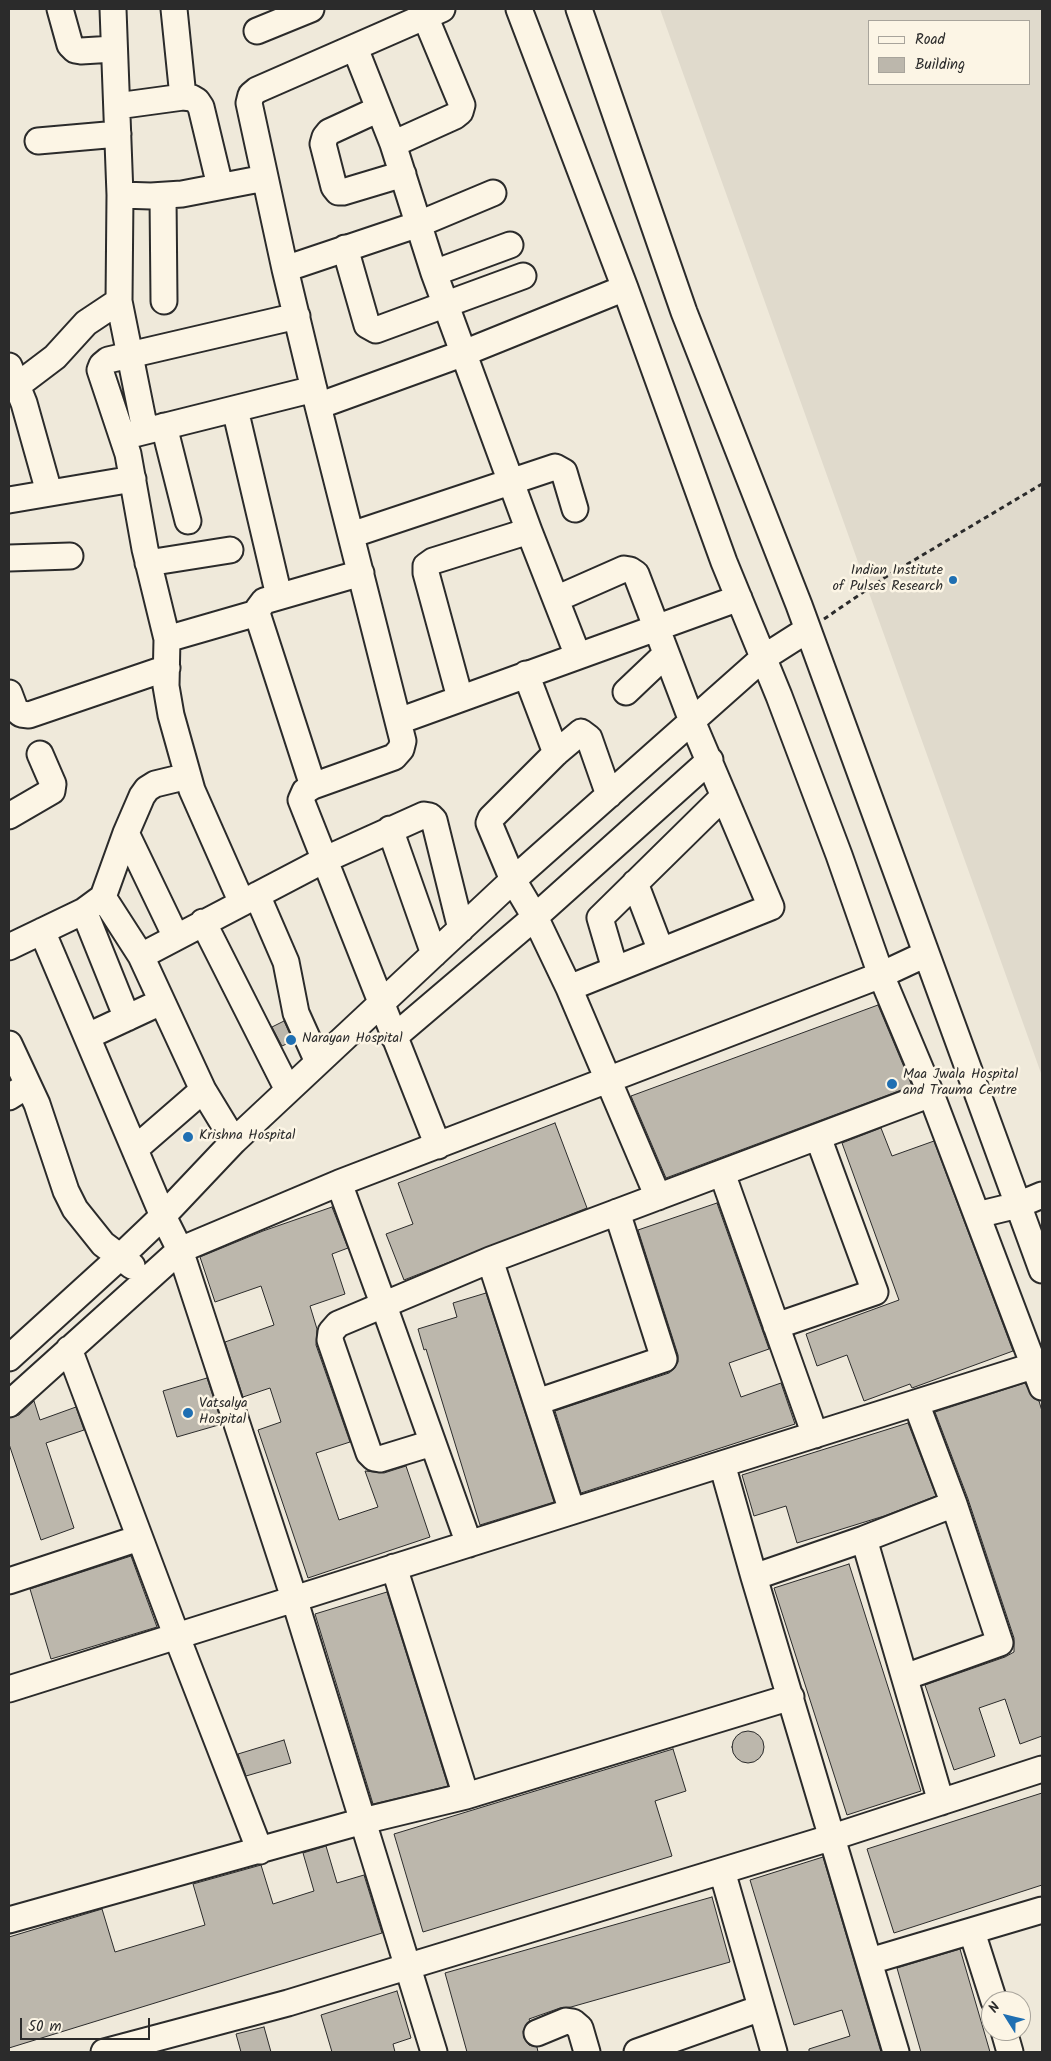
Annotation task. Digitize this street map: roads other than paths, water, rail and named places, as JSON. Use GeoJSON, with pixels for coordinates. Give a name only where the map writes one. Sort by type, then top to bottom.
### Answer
{"type":"FeatureCollection","features":[{"type":"Feature","properties":{"kind":"street"},"geometry":{"type":"LineString","coordinates":[[60,9],[70,45],[75,50],[81,52],[114,49]]}},
{"type":"Feature","properties":{"kind":"street"},"geometry":{"type":"LineString","coordinates":[[113,9],[120,195],[119,300],[144,431],[188,521]]}},
{"type":"Feature","properties":{"kind":"street"},"geometry":{"type":"LineString","coordinates":[[174,9],[183,97]]}},
{"type":"Feature","properties":{"kind":"street"},"geometry":{"type":"LineString","coordinates":[[257,30],[311,9]]}},
{"type":"Feature","properties":{"kind":"street"},"geometry":{"type":"LineString","coordinates":[[9,1689],[916,1403],[1040,1372],[931,1094],[881,975],[839,855],[739,598],[625,288],[519,9]]}},
{"type":"Feature","properties":{"kind":"street"},"geometry":{"type":"LineString","coordinates":[[579,9],[684,312],[807,630],[1042,1270]]}},
{"type":"Feature","properties":{"kind":"street"},"geometry":{"type":"LineString","coordinates":[[393,144],[455,116],[460,112],[462,105],[430,11],[354,48],[256,90],[251,95],[249,103],[285,269],[403,741],[394,757],[313,786],[305,790],[302,800],[380,1004],[438,1146]]}},
{"type":"Feature","properties":{"kind":"street"},"geometry":{"type":"LineString","coordinates":[[354,48],[393,144],[434,273],[529,531],[578,656]]}},
{"type":"Feature","properties":{"kind":"street"},"geometry":{"type":"LineString","coordinates":[[118,106],[183,97],[192,98],[201,108],[220,186]]}},
{"type":"Feature","properties":{"kind":"street"},"geometry":{"type":"LineString","coordinates":[[379,109],[329,132],[325,137],[323,144],[334,187],[338,192],[343,192],[403,174]]}},
{"type":"Feature","properties":{"kind":"street"},"geometry":{"type":"LineString","coordinates":[[38,141],[118,134]]}},
{"type":"Feature","properties":{"kind":"street"},"geometry":{"type":"LineString","coordinates":[[120,195],[163,196],[265,178]]}},
{"type":"Feature","properties":{"kind":"street"},"geometry":{"type":"LineString","coordinates":[[285,269],[419,224],[493,193]]}},
{"type":"Feature","properties":{"kind":"street"},"geometry":{"type":"LineString","coordinates":[[163,196],[164,301]]}},
{"type":"Feature","properties":{"kind":"street"},"geometry":{"type":"LineString","coordinates":[[434,273],[510,245]]}},
{"type":"Feature","properties":{"kind":"street"},"geometry":{"type":"LineString","coordinates":[[345,248],[368,325],[371,329],[376,330],[446,306],[523,276]]}},
{"type":"Feature","properties":{"kind":"street"},"geometry":{"type":"LineString","coordinates":[[144,431],[234,408],[316,398],[464,353],[625,288]]}},
{"type":"Feature","properties":{"kind":"street"},"geometry":{"type":"LineString","coordinates":[[49,492],[12,380],[55,357],[86,323],[119,300]]}},
{"type":"Feature","properties":{"kind":"street"},"geometry":{"type":"LineString","coordinates":[[129,355],[297,316]]}},
{"type":"Feature","properties":{"kind":"street"},"geometry":{"type":"LineString","coordinates":[[234,408],[279,596]]}},
{"type":"Feature","properties":{"kind":"street"},"geometry":{"type":"LineString","coordinates":[[144,431],[132,479],[140,530],[167,639],[166,686],[168,702],[188,776],[200,811],[289,971],[296,1014],[318,1062]]}},
{"type":"Feature","properties":{"kind":"street"},"geometry":{"type":"LineString","coordinates":[[351,535],[555,467],[564,472],[575,509]]}},
{"type":"Feature","properties":{"kind":"street"},"geometry":{"type":"LineString","coordinates":[[9,500],[132,479]]}},
{"type":"Feature","properties":{"kind":"street"},"geometry":{"type":"LineString","coordinates":[[460,698],[426,573],[426,566],[433,561],[529,531]]}},
{"type":"Feature","properties":{"kind":"street"},"geometry":{"type":"LineString","coordinates":[[148,563],[230,550]]}},
{"type":"Feature","properties":{"kind":"street"},"geometry":{"type":"LineString","coordinates":[[9,558],[70,556]]}},
{"type":"Feature","properties":{"kind":"street"},"geometry":{"type":"LineString","coordinates":[[556,599],[624,569],[636,574],[692,721],[771,906],[569,988]]}},
{"type":"Feature","properties":{"kind":"street"},"geometry":{"type":"LineString","coordinates":[[313,786],[258,613],[260,605],[264,601],[361,573]]}},
{"type":"Feature","properties":{"kind":"street"},"geometry":{"type":"LineString","coordinates":[[399,721],[739,598]]}},
{"type":"Feature","properties":{"kind":"street"},"geometry":{"type":"LineString","coordinates":[[167,639],[258,613]]}},
{"type":"Feature","properties":{"kind":"street"},"geometry":{"type":"LineString","coordinates":[[9,1358],[120,1257],[163,1216],[234,1141],[512,880],[763,658],[807,630]]}},
{"type":"Feature","properties":{"kind":"street"},"geometry":{"type":"LineString","coordinates":[[626,692],[666,654]]}},
{"type":"Feature","properties":{"kind":"street"},"geometry":{"type":"LineString","coordinates":[[14,686],[15,709],[21,714],[29,715],[167,668]]}},
{"type":"Feature","properties":{"kind":"street"},"geometry":{"type":"LineString","coordinates":[[526,674],[556,753]]}},
{"type":"Feature","properties":{"kind":"street"},"geometry":{"type":"LineString","coordinates":[[609,795],[589,738],[585,733],[581,732],[576,734],[556,753],[491,818],[489,823],[512,880],[535,917],[569,988],[606,1080],[658,1197]]}},
{"type":"Feature","properties":{"kind":"street"},"geometry":{"type":"LineString","coordinates":[[9,816],[52,791],[53,784],[40,754]]}},
{"type":"Feature","properties":{"kind":"street"},"geometry":{"type":"LineString","coordinates":[[394,1037],[535,917],[710,760]]}},
{"type":"Feature","properties":{"kind":"street"},"geometry":{"type":"LineString","coordinates":[[9,947],[94,904],[142,796],[147,789],[155,784],[188,776]]}},
{"type":"Feature","properties":{"kind":"street"},"geometry":{"type":"LineString","coordinates":[[615,969],[600,918],[724,796]]}},
{"type":"Feature","properties":{"kind":"street"},"geometry":{"type":"LineString","coordinates":[[141,956],[324,860],[424,815],[430,816],[434,820],[461,929]]}},
{"type":"Feature","properties":{"kind":"street"},"geometry":{"type":"LineString","coordinates":[[390,829],[434,954]]}},
{"type":"Feature","properties":{"kind":"street"},"geometry":{"type":"LineString","coordinates":[[126,833],[176,937]]}},
{"type":"Feature","properties":{"kind":"street"},"geometry":{"type":"LineString","coordinates":[[635,883],[660,951]]}},
{"type":"Feature","properties":{"kind":"street"},"geometry":{"type":"LineString","coordinates":[[94,904],[141,956],[203,1090],[234,1141]]}},
{"type":"Feature","properties":{"kind":"street"},"geometry":{"type":"LineString","coordinates":[[94,904],[128,1018]]}},
{"type":"Feature","properties":{"kind":"street"},"geometry":{"type":"LineString","coordinates":[[203,922],[288,1090]]}},
{"type":"Feature","properties":{"kind":"street"},"geometry":{"type":"LineString","coordinates":[[42,931],[163,1216],[180,1250],[294,1598],[434,2052]]}},
{"type":"Feature","properties":{"kind":"street"},"geometry":{"type":"LineString","coordinates":[[9,1404],[180,1250],[339,1183],[881,975],[926,954]]}},
{"type":"Feature","properties":{"kind":"street"},"geometry":{"type":"LineString","coordinates":[[88,1036],[161,1002]]}},
{"type":"Feature","properties":{"kind":"street"},"geometry":{"type":"LineString","coordinates":[[9,1044],[18,1091],[37,1104],[66,1191],[86,1223],[103,1244],[148,1278]]}},
{"type":"Feature","properties":{"kind":"street"},"geometry":{"type":"LineString","coordinates":[[136,1149],[203,1090]]}},
{"type":"Feature","properties":{"kind":"street"},"geometry":{"type":"LineString","coordinates":[[432,1443],[380,1459],[374,1458],[369,1453],[330,1340],[331,1332],[338,1324],[490,1260],[931,1094]]}},
{"type":"Feature","properties":{"kind":"street"},"geometry":{"type":"LineString","coordinates":[[776,1326],[875,1292],[818,1137]]}},
{"type":"Feature","properties":{"kind":"street"},"geometry":{"type":"LineString","coordinates":[[722,1173],[815,1435]]}},
{"type":"Feature","properties":{"kind":"street"},"geometry":{"type":"LineString","coordinates":[[339,1183],[468,1544]]}},
{"type":"Feature","properties":{"kind":"street"},"geometry":{"type":"LineString","coordinates":[[978,1215],[1018,1205],[1042,1195]]}},
{"type":"Feature","properties":{"kind":"street"},"geometry":{"type":"LineString","coordinates":[[536,1402],[664,1359],[617,1212]]}},
{"type":"Feature","properties":{"kind":"street"},"geometry":{"type":"LineString","coordinates":[[490,1260],[572,1511]]}},
{"type":"Feature","properties":{"kind":"street"},"geometry":{"type":"LineString","coordinates":[[69,1349],[139,1538],[260,1851]]}},
{"type":"Feature","properties":{"kind":"street"},"geometry":{"type":"LineString","coordinates":[[905,1677],[1000,1643],[954,1504],[916,1403]]}},
{"type":"Feature","properties":{"kind":"street"},"geometry":{"type":"LineString","coordinates":[[722,1464],[896,2052]]}},
{"type":"Feature","properties":{"kind":"street"},"geometry":{"type":"LineString","coordinates":[[754,1577],[864,1539],[954,1504]]}},
{"type":"Feature","properties":{"kind":"street"},"geometry":{"type":"LineString","coordinates":[[9,1581],[139,1538]]}},
{"type":"Feature","properties":{"kind":"street"},"geometry":{"type":"LineString","coordinates":[[864,1539],[941,1802]]}},
{"type":"Feature","properties":{"kind":"street"},"geometry":{"type":"LineString","coordinates":[[394,1567],[466,1796]]}},
{"type":"Feature","properties":{"kind":"street"},"geometry":{"type":"LineString","coordinates":[[9,1920],[363,1822],[466,1796],[791,1698]]}},
{"type":"Feature","properties":{"kind":"street"},"geometry":{"type":"LineString","coordinates":[[104,2052],[288,2003],[408,1967],[833,1837],[1042,1769]]}},
{"type":"Feature","properties":{"kind":"street"},"geometry":{"type":"LineString","coordinates":[[722,1871],[774,2052]]}},
{"type":"Feature","properties":{"kind":"street"},"geometry":{"type":"LineString","coordinates":[[870,1961],[1042,1910]]}},
{"type":"Feature","properties":{"kind":"street"},"geometry":{"type":"LineString","coordinates":[[972,1932],[991,1991]]}},
{"type":"Feature","properties":{"kind":"street"},"geometry":{"type":"LineString","coordinates":[[637,2052],[761,2008]]}},
{"type":"Feature","properties":{"kind":"street"},"geometry":{"type":"LineString","coordinates":[[537,2034],[566,2021],[573,2022],[580,2028],[587,2052]]}},
{"type":"Feature","properties":{"kind":"place","name":"Indian Institute of Pulses Research"},"geometry":{"type":"Point","coordinates":[953,580]}},
{"type":"Feature","properties":{"kind":"place","name":"Narayan Hospital"},"geometry":{"type":"Point","coordinates":[291,1040]}},
{"type":"Feature","properties":{"kind":"place","name":"Maa Jwala Hospital and Trauma Centre"},"geometry":{"type":"Point","coordinates":[892,1084]}},
{"type":"Feature","properties":{"kind":"place","name":"Krishna Hospital"},"geometry":{"type":"Point","coordinates":[188,1137]}},
{"type":"Feature","properties":{"kind":"place","name":"Vatsalya Hospital"},"geometry":{"type":"Point","coordinates":[188,1413]}}]}
